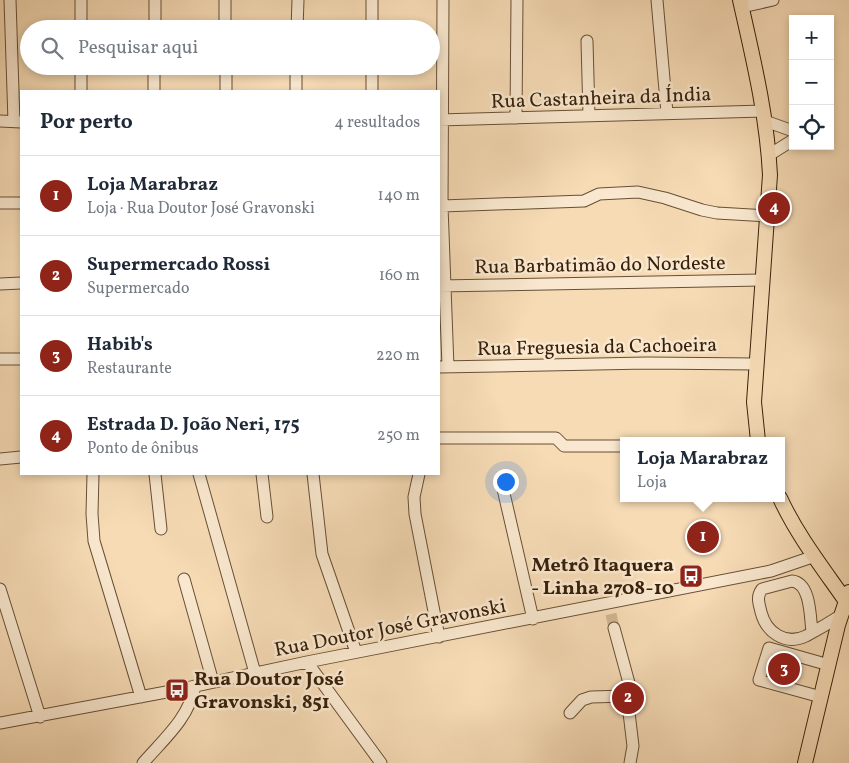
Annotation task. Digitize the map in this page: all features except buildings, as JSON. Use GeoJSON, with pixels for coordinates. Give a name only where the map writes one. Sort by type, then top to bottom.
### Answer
{"type":"FeatureCollection","features":[{"type":"Feature","properties":{"kind":"main road"},"geometry":{"type":"LineString","coordinates":[[741,3],[765,116],[769,155],[768,216],[761,280],[754,402],[758,437]]}},
{"type":"Feature","properties":{"kind":"main road"},"geometry":{"type":"LineString","coordinates":[[782,502],[814,556],[848,598],[840,616],[805,763]]}},
{"type":"Feature","properties":{"kind":"street"},"geometry":{"type":"LineString","coordinates":[[0,121],[18,122],[10,0]]}},
{"type":"Feature","properties":{"kind":"street"},"geometry":{"type":"LineString","coordinates":[[81,0],[81,20]]}},
{"type":"Feature","properties":{"kind":"street"},"geometry":{"type":"LineString","coordinates":[[155,0],[155,20]]}},
{"type":"Feature","properties":{"kind":"street"},"geometry":{"type":"LineString","coordinates":[[225,0],[226,20]]}},
{"type":"Feature","properties":{"kind":"street"},"geometry":{"type":"LineString","coordinates":[[297,20],[298,0]]}},
{"type":"Feature","properties":{"kind":"street"},"geometry":{"type":"LineString","coordinates":[[372,0],[372,20]]}},
{"type":"Feature","properties":{"kind":"street"},"geometry":{"type":"LineString","coordinates":[[443,0],[441,202],[444,367]]}},
{"type":"Feature","properties":{"kind":"street"},"geometry":{"type":"LineString","coordinates":[[516,0],[516,118]]}},
{"type":"Feature","properties":{"kind":"street"},"geometry":{"type":"LineString","coordinates":[[657,0],[667,114]]}},
{"type":"Feature","properties":{"kind":"street"},"geometry":{"type":"LineString","coordinates":[[741,3],[773,0]]}},
{"type":"Feature","properties":{"kind":"street"},"geometry":{"type":"LineString","coordinates":[[587,41],[589,116]]}},
{"type":"Feature","properties":{"kind":"street"},"geometry":{"type":"LineString","coordinates":[[81,75],[81,90]]}},
{"type":"Feature","properties":{"kind":"street"},"geometry":{"type":"LineString","coordinates":[[154,75],[154,90]]}},
{"type":"Feature","properties":{"kind":"street"},"geometry":{"type":"LineString","coordinates":[[226,75],[226,90]]}},
{"type":"Feature","properties":{"kind":"street"},"geometry":{"type":"LineString","coordinates":[[296,75],[296,90]]}},
{"type":"Feature","properties":{"kind":"street"},"geometry":{"type":"LineString","coordinates":[[372,75],[372,90]]}},
{"type":"Feature","properties":{"kind":"street","name":"Rua Castanheira da Índia"},"geometry":{"type":"LineString","coordinates":[[441,120],[667,114],[765,116]]}},
{"type":"Feature","properties":{"kind":"street"},"geometry":{"type":"LineString","coordinates":[[765,116],[789,129]]}},
{"type":"Feature","properties":{"kind":"street"},"geometry":{"type":"LineString","coordinates":[[769,155],[789,142]]}},
{"type":"Feature","properties":{"kind":"street"},"geometry":{"type":"LineString","coordinates":[[441,202],[584,201],[599,194],[638,192],[717,213],[768,216]]}},
{"type":"Feature","properties":{"kind":"street"},"geometry":{"type":"LineString","coordinates":[[0,203],[20,203]]}},
{"type":"Feature","properties":{"kind":"street","name":"Rua Barbatimão do Nordeste"},"geometry":{"type":"LineString","coordinates":[[442,286],[761,280]]}},
{"type":"Feature","properties":{"kind":"street"},"geometry":{"type":"LineString","coordinates":[[0,284],[20,283]]}},
{"type":"Feature","properties":{"kind":"street"},"geometry":{"type":"LineString","coordinates":[[0,359],[20,359]]}},
{"type":"Feature","properties":{"kind":"street","name":"Rua Freguesia da Cachoeira"},"geometry":{"type":"LineString","coordinates":[[444,367],[647,363],[756,364]]}},
{"type":"Feature","properties":{"kind":"street"},"geometry":{"type":"LineString","coordinates":[[440,438],[556,438],[564,446],[620,446]]}},
{"type":"Feature","properties":{"kind":"street"},"geometry":{"type":"LineString","coordinates":[[0,459],[20,457]]}},
{"type":"Feature","properties":{"kind":"street"},"geometry":{"type":"LineString","coordinates":[[93,475],[92,514],[94,541],[141,697]]}},
{"type":"Feature","properties":{"kind":"street"},"geometry":{"type":"LineString","coordinates":[[155,475],[161,529]]}},
{"type":"Feature","properties":{"kind":"street"},"geometry":{"type":"LineString","coordinates":[[199,475],[255,673]]}},
{"type":"Feature","properties":{"kind":"street"},"geometry":{"type":"LineString","coordinates":[[262,475],[267,517]]}},
{"type":"Feature","properties":{"kind":"street"},"geometry":{"type":"LineString","coordinates":[[313,475],[322,554],[356,652]]}},
{"type":"Feature","properties":{"kind":"street"},"geometry":{"type":"LineString","coordinates":[[418,475],[414,497],[415,514],[439,637]]}},
{"type":"Feature","properties":{"kind":"street"},"geometry":{"type":"LineString","coordinates":[[502,489],[533,619]]}},
{"type":"Feature","properties":{"kind":"street","name":"Rua Doutor José Gravonski"},"geometry":{"type":"LineString","coordinates":[[0,723],[141,697],[356,652],[533,619],[610,609],[771,571],[814,556]]}},
{"type":"Feature","properties":{"kind":"street"},"geometry":{"type":"LineString","coordinates":[[184,579],[213,682]]}},
{"type":"Feature","properties":{"kind":"street"},"geometry":{"type":"LineString","coordinates":[[812,632],[805,590],[796,582],[792,581],[766,588],[759,593],[758,599],[762,616],[773,634],[783,638],[804,637],[840,616]]}},
{"type":"Feature","properties":{"kind":"street"},"geometry":{"type":"LineString","coordinates":[[0,589],[40,717]]}},
{"type":"Feature","properties":{"kind":"street"},"geometry":{"type":"LineString","coordinates":[[614,628],[629,682],[626,696],[633,746],[630,763]]}},
{"type":"Feature","properties":{"kind":"street"},"geometry":{"type":"LineString","coordinates":[[821,697],[759,680],[769,648],[829,665]]}},
{"type":"Feature","properties":{"kind":"street"},"geometry":{"type":"LineString","coordinates":[[307,662],[382,763]]}},
{"type":"Feature","properties":{"kind":"street"},"geometry":{"type":"LineString","coordinates":[[143,763],[181,720],[190,706],[195,686]]}},
{"type":"Feature","properties":{"kind":"street"},"geometry":{"type":"LineString","coordinates":[[570,713],[582,700],[591,697],[626,696]]}},
{"type":"Feature","properties":{"kind":"tunnel"},"geometry":{"type":"LineString","coordinates":[[611,614],[614,628]]}},
{"type":"Feature","properties":{"kind":"place","name":"Estrada D. João Neri, 175"},"geometry":{"type":"Point","coordinates":[774,208]}},
{"type":"Feature","properties":{"kind":"place","name":"Loja Marabraz"},"geometry":{"type":"Point","coordinates":[703,537]}},
{"type":"Feature","properties":{"kind":"place","name":"Metrô Itaquera - Linha 2708-10"},"geometry":{"type":"Point","coordinates":[691,576]}},
{"type":"Feature","properties":{"kind":"place","name":"Habib's"},"geometry":{"type":"Point","coordinates":[784,669]}},
{"type":"Feature","properties":{"kind":"place","name":"Rua Doutor José Gravonski, 851"},"geometry":{"type":"Point","coordinates":[177,690]}},
{"type":"Feature","properties":{"kind":"place","name":"Supermercado Rossi"},"geometry":{"type":"Point","coordinates":[628,698]}}]}
